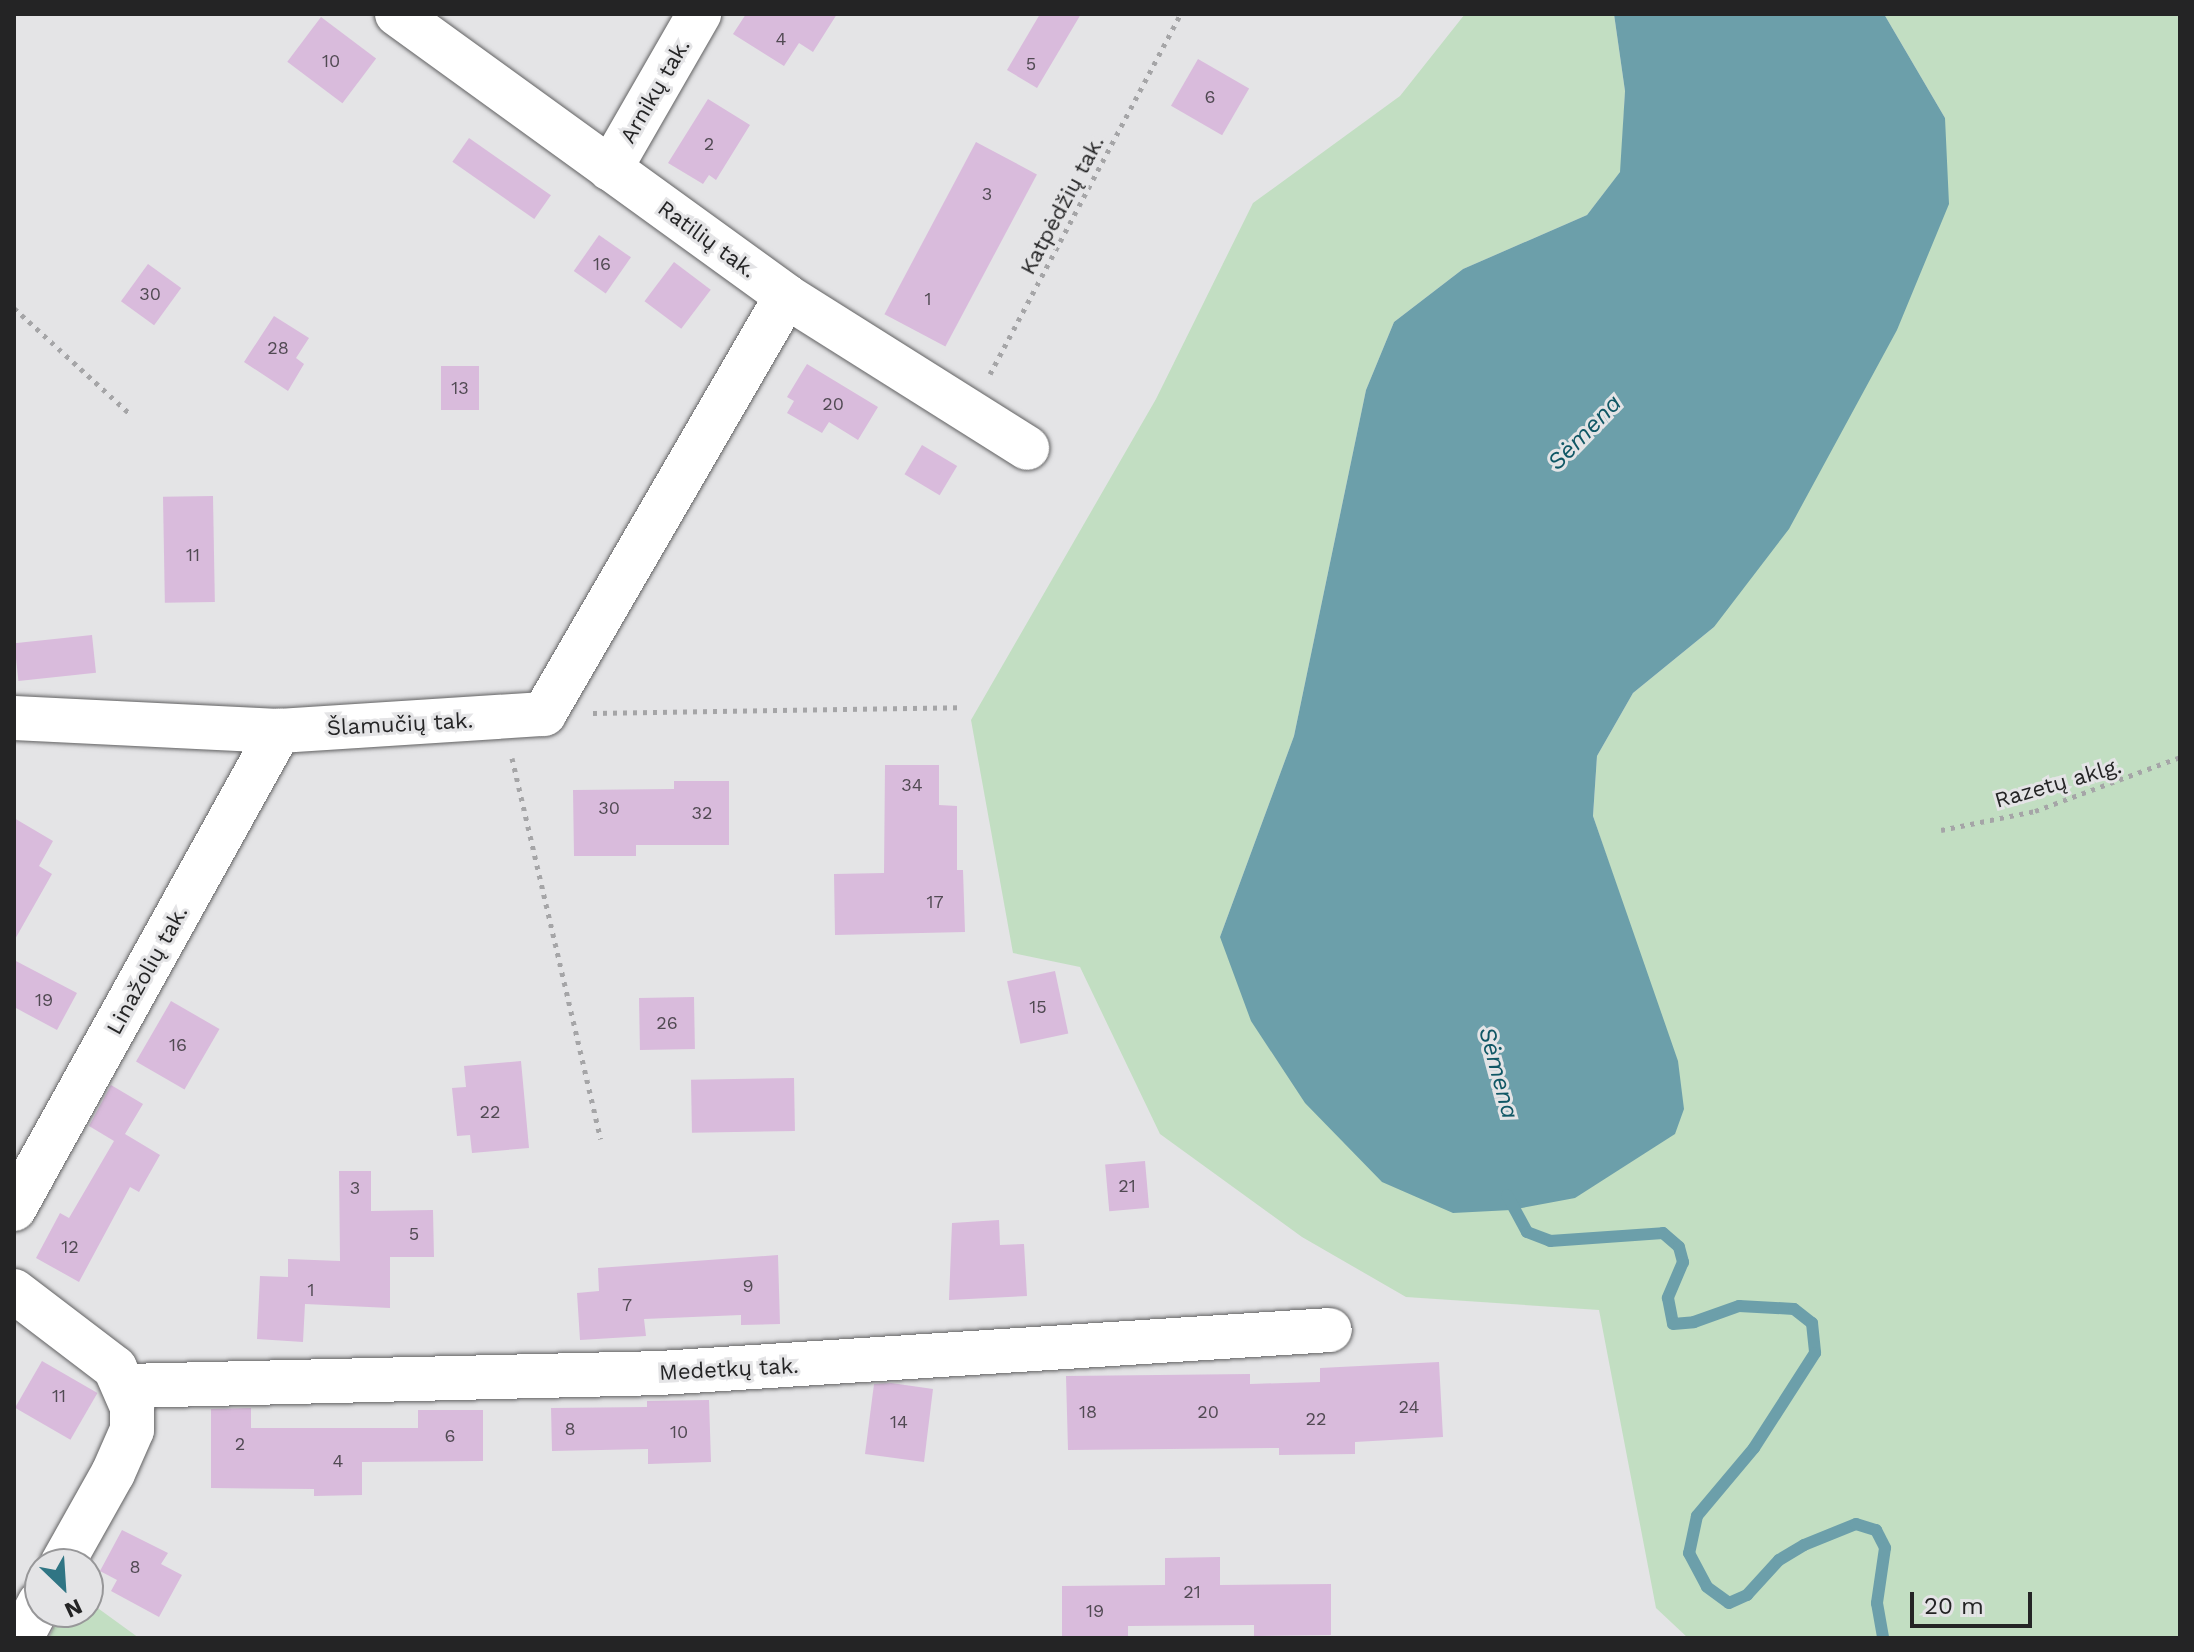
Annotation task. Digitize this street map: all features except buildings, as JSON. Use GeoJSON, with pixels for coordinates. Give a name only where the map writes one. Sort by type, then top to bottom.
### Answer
{"type":"FeatureCollection","features":[{"type":"Feature","properties":{"kind":"street","name":"Ratilių tak."},"geometry":{"type":"LineString","coordinates":[[397,14],[786,296],[1027,448]]}},
{"type":"Feature","properties":{"kind":"street","name":"Arnikų tak."},"geometry":{"type":"LineString","coordinates":[[610,169],[699,14]]}},
{"type":"Feature","properties":{"kind":"street"},"geometry":{"type":"LineString","coordinates":[[523,716],[786,296]]}},
{"type":"Feature","properties":{"kind":"street","name":"Šlamučių tak."},"geometry":{"type":"LineString","coordinates":[[14,718],[279,731],[523,716]]}},
{"type":"Feature","properties":{"kind":"street","name":"Linažolių tak."},"geometry":{"type":"LineString","coordinates":[[14,1209],[279,731]]}},
{"type":"Feature","properties":{"kind":"street"},"geometry":{"type":"LineString","coordinates":[[14,1291],[115,1368],[126,1386],[132,1430],[70,1548]]}},
{"type":"Feature","properties":{"kind":"street","name":"Medetkų tak."},"geometry":{"type":"LineString","coordinates":[[126,1386],[660,1373],[1330,1330]]}},
{"type":"Feature","properties":{"kind":"path","name":"Katpėdžių tak."},"geometry":{"type":"LineString","coordinates":[[971,410],[1181,14]]}},
{"type":"Feature","properties":{"kind":"path"},"geometry":{"type":"LineString","coordinates":[[14,308],[130,414]]}},
{"type":"Feature","properties":{"kind":"path"},"geometry":{"type":"LineString","coordinates":[[601,1139],[523,716],[960,707]]}},
{"type":"Feature","properties":{"kind":"path","name":"Razetų aklg."},"geometry":{"type":"LineString","coordinates":[[1941,830],[2035,811],[2180,757]]}},
{"type":"Feature","properties":{"kind":"green space"},"geometry":{"type":"Polygon","coordinates":[[[1465,14],[1614,14],[1625,91],[1621,171],[1587,215],[1463,269],[1394,322],[1366,390],[1294,736],[1220,937],[1622,902],[1593,816],[1597,756],[1633,693],[1714,627],[1945,118],[1884,14],[2180,14],[2180,1638],[1688,1638],[1656,1608],[1599,1310],[1406,1297],[1302,1237],[1160,1134],[1080,967],[1013,953],[971,720],[1156,399],[1253,203],[1400,96],[1465,14]]]}},
{"type":"Feature","properties":{"kind":"green space"},"geometry":{"type":"Polygon","coordinates":[[[104,1613],[139,1638],[49,1638],[53,1628],[104,1628],[104,1613]]]}},
{"type":"Feature","properties":{"kind":"water"},"geometry":{"type":"Polygon","coordinates":[[[1614,14],[1884,14],[1945,118],[1949,204],[1897,330],[1789,529],[1714,627],[1633,693],[1597,756],[1593,816],[1678,1061],[1684,1109],[1675,1134],[1575,1198],[1511,1210],[1453,1213],[1382,1182],[1305,1103],[1251,1021],[1220,937],[1294,736],[1366,390],[1394,322],[1463,269],[1587,215],[1620,172],[1625,91],[1614,14]]]}},
{"type":"Feature","properties":{"kind":"waterway","name":"Sėmena"},"geometry":{"type":"LineString","coordinates":[[1507,1195],[1527,1232],[1550,1241],[1663,1233],[1679,1247],[1683,1262],[1668,1298],[1673,1324],[1694,1322],[1739,1306],[1794,1309],[1812,1323],[1815,1353],[1754,1448],[1697,1516],[1689,1553],[1707,1587],[1729,1603],[1747,1595],[1779,1560],[1804,1545],[1856,1524],[1876,1530],[1885,1548],[1877,1603],[1883,1638]]}}]}
